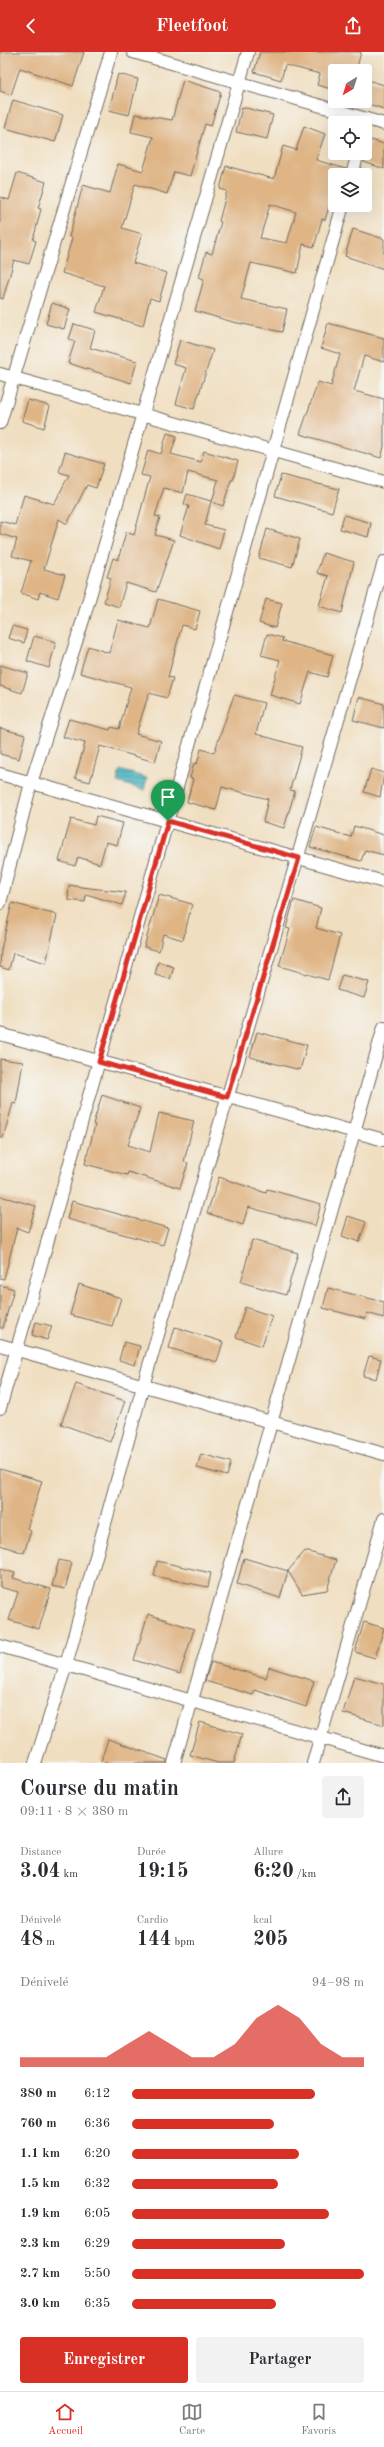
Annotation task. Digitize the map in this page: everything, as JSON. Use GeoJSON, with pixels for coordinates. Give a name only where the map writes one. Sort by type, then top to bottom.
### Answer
{"type":"FeatureCollection","features":[{"type":"Feature","properties":{"kind":"street"},"geometry":{"type":"LineString","coordinates":[[0,422],[111,52]]}},
{"type":"Feature","properties":{"kind":"street"},"geometry":{"type":"LineString","coordinates":[[133,52],[239,82],[344,116]]}},
{"type":"Feature","properties":{"kind":"street"},"geometry":{"type":"LineString","coordinates":[[0,903],[31,783],[83,620],[248,52]]}},
{"type":"Feature","properties":{"kind":"street"},"geometry":{"type":"LineString","coordinates":[[372,123],[384,124]]}},
{"type":"Feature","properties":{"kind":"street"},"geometry":{"type":"LineString","coordinates":[[0,1408],[341,212]]}},
{"type":"Feature","properties":{"kind":"street"},"geometry":{"type":"LineString","coordinates":[[0,374],[144,414],[272,452],[384,482]]}},
{"type":"Feature","properties":{"kind":"street"},"geometry":{"type":"LineString","coordinates":[[35,1763],[66,1665],[143,1386],[227,1097],[299,858],[384,562]]}},
{"type":"Feature","properties":{"kind":"street"},"geometry":{"type":"LineString","coordinates":[[0,774],[384,882]]}},
{"type":"Feature","properties":{"kind":"street"},"geometry":{"type":"LineString","coordinates":[[174,1763],[384,1027]]}},
{"type":"Feature","properties":{"kind":"street"},"geometry":{"type":"LineString","coordinates":[[0,1034],[384,1140]]}},
{"type":"Feature","properties":{"kind":"street"},"geometry":{"type":"LineString","coordinates":[[0,1345],[384,1454]]}},
{"type":"Feature","properties":{"kind":"street"},"geometry":{"type":"LineString","coordinates":[[313,1763],[384,1518]]}},
{"type":"Feature","properties":{"kind":"street"},"geometry":{"type":"LineString","coordinates":[[0,1646],[384,1756]]}},
{"type":"Feature","properties":{"kind":"water"},"geometry":{"type":"Polygon","coordinates":[[[120,770],[147,778],[144,790],[117,782],[120,770]]]}},
{"type":"Feature","properties":{"kind":"building"},"geometry":{"type":"Polygon","coordinates":[[[0,52],[84,52],[73,86],[20,68],[11,95],[0,91],[0,52]]]}},
{"type":"Feature","properties":{"kind":"building"},"geometry":{"type":"Polygon","coordinates":[[[260,52],[361,52],[358,64],[328,64],[328,88],[317,85],[320,74],[285,65],[281,80],[254,72],[260,52]]]}},
{"type":"Feature","properties":{"kind":"building"},"geometry":{"type":"Polygon","coordinates":[[[118,74],[138,79],[129,115],[109,110],[118,74]]]}},
{"type":"Feature","properties":{"kind":"building"},"geometry":{"type":"Polygon","coordinates":[[[183,80],[221,92],[211,126],[205,124],[190,176],[174,172],[167,194],[135,184],[122,228],[142,234],[133,263],[167,273],[159,301],[150,298],[143,326],[96,312],[104,286],[62,273],[72,238],[69,237],[83,185],[110,193],[118,164],[143,171],[153,137],[131,132],[135,114],[172,120],[183,80]]]}},
{"type":"Feature","properties":{"kind":"building"},"geometry":{"type":"Polygon","coordinates":[[[372,81],[384,85],[384,109],[372,105],[372,81]]]}},
{"type":"Feature","properties":{"kind":"building"},"geometry":{"type":"Polygon","coordinates":[[[13,100],[63,115],[55,142],[5,128],[13,100]]]}},
{"type":"Feature","properties":{"kind":"building"},"geometry":{"type":"Polygon","coordinates":[[[242,107],[273,115],[267,139],[236,132],[242,107]]]}},
{"type":"Feature","properties":{"kind":"building"},"geometry":{"type":"Polygon","coordinates":[[[304,126],[325,134],[316,160],[343,168],[328,168],[328,210],[325,220],[322,219],[314,247],[303,244],[297,273],[251,263],[241,299],[287,309],[282,332],[233,322],[195,311],[204,279],[199,277],[206,252],[212,254],[221,222],[219,221],[227,191],[220,189],[226,166],[274,179],[283,146],[296,150],[304,126]],[[270,204],[260,238],[287,243],[296,212],[270,204]]]}},
{"type":"Feature","properties":{"kind":"building"},"geometry":{"type":"Polygon","coordinates":[[[372,140],[384,144],[384,169],[364,162],[365,160],[372,160],[372,140]]]}},
{"type":"Feature","properties":{"kind":"building"},"geometry":{"type":"Polygon","coordinates":[[[17,173],[46,182],[38,208],[41,209],[33,240],[36,241],[29,264],[14,260],[3,299],[0,298],[0,197],[9,200],[17,173]]]}},
{"type":"Feature","properties":{"kind":"building"},"geometry":{"type":"Polygon","coordinates":[[[353,229],[384,239],[384,269],[345,256],[353,229]]]}},
{"type":"Feature","properties":{"kind":"building"},"geometry":{"type":"Polygon","coordinates":[[[52,303],[70,309],[64,329],[46,324],[52,303]]]}},
{"type":"Feature","properties":{"kind":"building"},"geometry":{"type":"Polygon","coordinates":[[[328,323],[384,338],[384,362],[364,356],[354,391],[384,399],[384,447],[381,458],[300,434],[318,382],[331,386],[340,354],[321,348],[328,323]]]}},
{"type":"Feature","properties":{"kind":"building"},"geometry":{"type":"Polygon","coordinates":[[[74,324],[95,330],[90,348],[137,361],[131,383],[68,363],[75,341],[69,339],[74,324]]]}},
{"type":"Feature","properties":{"kind":"building"},"geometry":{"type":"Polygon","coordinates":[[[180,340],[213,350],[194,409],[176,404],[186,368],[173,364],[180,340]]]}},
{"type":"Feature","properties":{"kind":"building"},"geometry":{"type":"Polygon","coordinates":[[[28,400],[50,406],[44,428],[22,421],[28,400]]]}},
{"type":"Feature","properties":{"kind":"building"},"geometry":{"type":"Polygon","coordinates":[[[167,433],[177,436],[171,454],[201,462],[204,451],[238,461],[233,480],[231,480],[223,506],[212,502],[218,480],[188,472],[183,493],[164,488],[155,516],[160,517],[155,535],[174,540],[156,592],[126,583],[119,607],[104,602],[111,578],[107,577],[113,558],[118,560],[126,532],[134,535],[150,477],[141,475],[148,450],[161,454],[167,433]]]}},
{"type":"Feature","properties":{"kind":"building"},"geometry":{"type":"Polygon","coordinates":[[[65,452],[104,464],[96,488],[87,485],[67,524],[59,519],[44,569],[65,575],[58,598],[40,592],[38,599],[21,593],[31,561],[12,556],[17,539],[0,534],[0,521],[15,525],[24,495],[54,504],[69,475],[59,472],[65,452]]]}},
{"type":"Feature","properties":{"kind":"building"},"geometry":{"type":"Polygon","coordinates":[[[281,475],[339,489],[332,512],[275,496],[281,475]]]}},
{"type":"Feature","properties":{"kind":"building"},"geometry":{"type":"Polygon","coordinates":[[[187,494],[211,501],[205,525],[224,530],[219,549],[180,535],[189,506],[184,504],[187,494]]]}},
{"type":"Feature","properties":{"kind":"building"},"geometry":{"type":"Polygon","coordinates":[[[344,515],[371,523],[368,537],[340,529],[344,515]]]}},
{"type":"Feature","properties":{"kind":"building"},"geometry":{"type":"Polygon","coordinates":[[[267,529],[300,539],[292,567],[259,558],[267,529]]]}},
{"type":"Feature","properties":{"kind":"building"},"geometry":{"type":"Polygon","coordinates":[[[323,553],[354,562],[342,613],[319,606],[328,576],[317,573],[323,553]]]}},
{"type":"Feature","properties":{"kind":"building"},"geometry":{"type":"Polygon","coordinates":[[[158,599],[200,611],[195,629],[182,625],[168,677],[173,678],[167,698],[149,693],[136,734],[161,741],[155,762],[100,746],[90,782],[75,778],[85,743],[63,737],[69,719],[110,730],[111,727],[119,729],[131,687],[80,673],[88,646],[109,653],[118,620],[150,628],[158,599]]]}},
{"type":"Feature","properties":{"kind":"building"},"geometry":{"type":"Polygon","coordinates":[[[266,599],[282,603],[275,628],[259,623],[266,599]]]}},
{"type":"Feature","properties":{"kind":"building"},"geometry":{"type":"Polygon","coordinates":[[[12,626],[27,630],[24,643],[8,638],[12,626]]]}},
{"type":"Feature","properties":{"kind":"building"},"geometry":{"type":"Polygon","coordinates":[[[267,634],[283,638],[282,641],[333,655],[327,677],[310,672],[300,704],[270,695],[280,660],[261,655],[267,634]]]}},
{"type":"Feature","properties":{"kind":"building"},"geometry":{"type":"Polygon","coordinates":[[[34,636],[56,642],[49,668],[27,661],[34,636]]]}},
{"type":"Feature","properties":{"kind":"building"},"geometry":{"type":"Polygon","coordinates":[[[0,665],[28,673],[22,693],[0,686],[0,665]]]}},
{"type":"Feature","properties":{"kind":"building"},"geometry":{"type":"Polygon","coordinates":[[[234,695],[264,703],[256,734],[302,747],[290,790],[295,791],[284,828],[263,822],[268,799],[222,787],[216,810],[187,802],[193,779],[190,778],[194,763],[197,764],[201,749],[214,753],[234,695]]]}},
{"type":"Feature","properties":{"kind":"building"},"geometry":{"type":"Polygon","coordinates":[[[359,697],[384,704],[384,728],[353,720],[359,697]]]}},
{"type":"Feature","properties":{"kind":"building"},"geometry":{"type":"Polygon","coordinates":[[[0,728],[25,735],[19,759],[0,754],[0,728]]]}},
{"type":"Feature","properties":{"kind":"building"},"geometry":{"type":"Polygon","coordinates":[[[371,769],[384,773],[380,797],[364,792],[371,769]]]}},
{"type":"Feature","properties":{"kind":"building"},"geometry":{"type":"Polygon","coordinates":[[[96,816],[123,823],[117,845],[106,842],[100,864],[78,857],[75,866],[59,861],[71,819],[94,825],[96,816]]]}},
{"type":"Feature","properties":{"kind":"building"},"geometry":{"type":"Polygon","coordinates":[[[354,826],[384,835],[384,855],[365,850],[361,861],[310,847],[316,827],[351,837],[354,826]]]}},
{"type":"Feature","properties":{"kind":"building"},"geometry":{"type":"Polygon","coordinates":[[[69,885],[126,892],[122,905],[86,894],[85,902],[68,900],[69,885]]]}},
{"type":"Feature","properties":{"kind":"building"},"geometry":{"type":"Polygon","coordinates":[[[159,895],[192,904],[183,940],[163,934],[159,951],[144,947],[159,895]]]}},
{"type":"Feature","properties":{"kind":"building"},"geometry":{"type":"Polygon","coordinates":[[[294,900],[321,908],[316,928],[340,935],[328,980],[279,966],[290,929],[286,928],[294,900]]]}},
{"type":"Feature","properties":{"kind":"building"},"geometry":{"type":"Polygon","coordinates":[[[12,903],[57,915],[46,963],[13,953],[9,970],[0,967],[1,950],[12,903]]]}},
{"type":"Feature","properties":{"kind":"building"},"geometry":{"type":"Polygon","coordinates":[[[158,962],[174,967],[170,979],[155,975],[158,962]]]}},
{"type":"Feature","properties":{"kind":"building"},"geometry":{"type":"Polygon","coordinates":[[[342,975],[369,982],[364,998],[337,990],[342,975]]]}},
{"type":"Feature","properties":{"kind":"building"},"geometry":{"type":"Polygon","coordinates":[[[257,1032],[307,1045],[300,1070],[250,1057],[257,1032]]]}},
{"type":"Feature","properties":{"kind":"building"},"geometry":{"type":"Polygon","coordinates":[[[0,1059],[23,1062],[16,1104],[13,1103],[3,1138],[0,1138],[0,1059]]]}},
{"type":"Feature","properties":{"kind":"building"},"geometry":{"type":"Polygon","coordinates":[[[102,1095],[140,1108],[128,1145],[150,1152],[159,1113],[194,1121],[184,1162],[188,1163],[180,1188],[128,1172],[127,1175],[85,1164],[95,1125],[93,1124],[102,1095]]]}},
{"type":"Feature","properties":{"kind":"building"},"geometry":{"type":"Polygon","coordinates":[[[219,1177],[266,1193],[267,1189],[321,1204],[315,1226],[248,1207],[243,1225],[207,1213],[219,1177]]]}},
{"type":"Feature","properties":{"kind":"building"},"geometry":{"type":"Polygon","coordinates":[[[0,1196],[36,1206],[28,1232],[17,1228],[4,1279],[0,1278],[0,1196]]]}},
{"type":"Feature","properties":{"kind":"building"},"geometry":{"type":"Polygon","coordinates":[[[72,1201],[168,1228],[163,1245],[67,1219],[72,1201]]]}},
{"type":"Feature","properties":{"kind":"building"},"geometry":{"type":"Polygon","coordinates":[[[348,1216],[366,1222],[359,1242],[342,1236],[348,1216]]]}},
{"type":"Feature","properties":{"kind":"building"},"geometry":{"type":"Polygon","coordinates":[[[252,1240],[298,1253],[286,1295],[241,1282],[252,1240]]]}},
{"type":"Feature","properties":{"kind":"building"},"geometry":{"type":"Polygon","coordinates":[[[79,1284],[121,1298],[112,1326],[70,1315],[79,1284]]]}},
{"type":"Feature","properties":{"kind":"building"},"geometry":{"type":"Polygon","coordinates":[[[0,1285],[14,1289],[3,1328],[0,1328],[0,1285]]]}},
{"type":"Feature","properties":{"kind":"building"},"geometry":{"type":"Polygon","coordinates":[[[328,1288],[384,1302],[384,1318],[367,1313],[366,1319],[323,1308],[328,1288]]]}},
{"type":"Feature","properties":{"kind":"building"},"geometry":{"type":"Polygon","coordinates":[[[245,1307],[272,1316],[262,1346],[236,1337],[245,1307]]]}},
{"type":"Feature","properties":{"kind":"building"},"geometry":{"type":"Polygon","coordinates":[[[36,1322],[52,1326],[47,1340],[32,1335],[36,1322]]]}},
{"type":"Feature","properties":{"kind":"building"},"geometry":{"type":"Polygon","coordinates":[[[175,1327],[223,1342],[217,1362],[169,1348],[175,1327]]]}},
{"type":"Feature","properties":{"kind":"building"},"geometry":{"type":"Polygon","coordinates":[[[124,1342],[140,1346],[135,1365],[119,1360],[124,1342]]]}},
{"type":"Feature","properties":{"kind":"building"},"geometry":{"type":"Polygon","coordinates":[[[369,1356],[381,1359],[376,1379],[363,1376],[369,1356]]]}},
{"type":"Feature","properties":{"kind":"building"},"geometry":{"type":"Polygon","coordinates":[[[76,1384],[125,1401],[110,1442],[61,1424],[76,1384]]]}},
{"type":"Feature","properties":{"kind":"building"},"geometry":{"type":"Polygon","coordinates":[[[201,1454],[231,1462],[227,1476],[197,1468],[201,1454]]]}},
{"type":"Feature","properties":{"kind":"building"},"geometry":{"type":"Polygon","coordinates":[[[0,1469],[42,1481],[27,1529],[31,1531],[24,1553],[0,1545],[0,1469]]]}},
{"type":"Feature","properties":{"kind":"building"},"geometry":{"type":"Polygon","coordinates":[[[305,1551],[336,1560],[327,1590],[302,1594],[288,1571],[305,1551]]]}},
{"type":"Feature","properties":{"kind":"building"},"geometry":{"type":"Polygon","coordinates":[[[244,1558],[288,1571],[280,1598],[237,1584],[244,1558]]]}},
{"type":"Feature","properties":{"kind":"building"},"geometry":{"type":"Polygon","coordinates":[[[59,1560],[72,1563],[65,1589],[52,1586],[59,1560]]]}},
{"type":"Feature","properties":{"kind":"building"},"geometry":{"type":"Polygon","coordinates":[[[157,1561],[211,1573],[208,1587],[154,1576],[157,1561]]]}},
{"type":"Feature","properties":{"kind":"building"},"geometry":{"type":"Polygon","coordinates":[[[0,1569],[15,1573],[13,1578],[51,1589],[39,1629],[9,1620],[18,1592],[0,1587],[0,1569]]]}},
{"type":"Feature","properties":{"kind":"building"},"geometry":{"type":"Polygon","coordinates":[[[148,1614],[194,1629],[180,1674],[134,1660],[148,1614]]]}},
{"type":"Feature","properties":{"kind":"building"},"geometry":{"type":"Polygon","coordinates":[[[364,1622],[384,1628],[375,1658],[355,1652],[364,1622]]]}},
{"type":"Feature","properties":{"kind":"building"},"geometry":{"type":"Polygon","coordinates":[[[211,1662],[266,1678],[269,1667],[314,1681],[306,1707],[255,1690],[253,1695],[205,1681],[211,1662]]]}},
{"type":"Feature","properties":{"kind":"building"},"geometry":{"type":"Polygon","coordinates":[[[354,1676],[384,1684],[384,1725],[343,1713],[354,1676]]]}},
{"type":"Feature","properties":{"kind":"building"},"geometry":{"type":"Polygon","coordinates":[[[200,1722],[242,1734],[234,1763],[218,1763],[190,1755],[200,1722]]]}},
{"type":"Feature","properties":{"kind":"building"},"geometry":{"type":"Polygon","coordinates":[[[108,1739],[167,1760],[167,1763],[107,1763],[101,1761],[108,1739]]]}},
{"type":"Feature","properties":{"kind":"route"},"geometry":{"type":"LineString","coordinates":[[168,821],[299,858],[227,1097],[99,1062],[168,821]]}}]}
